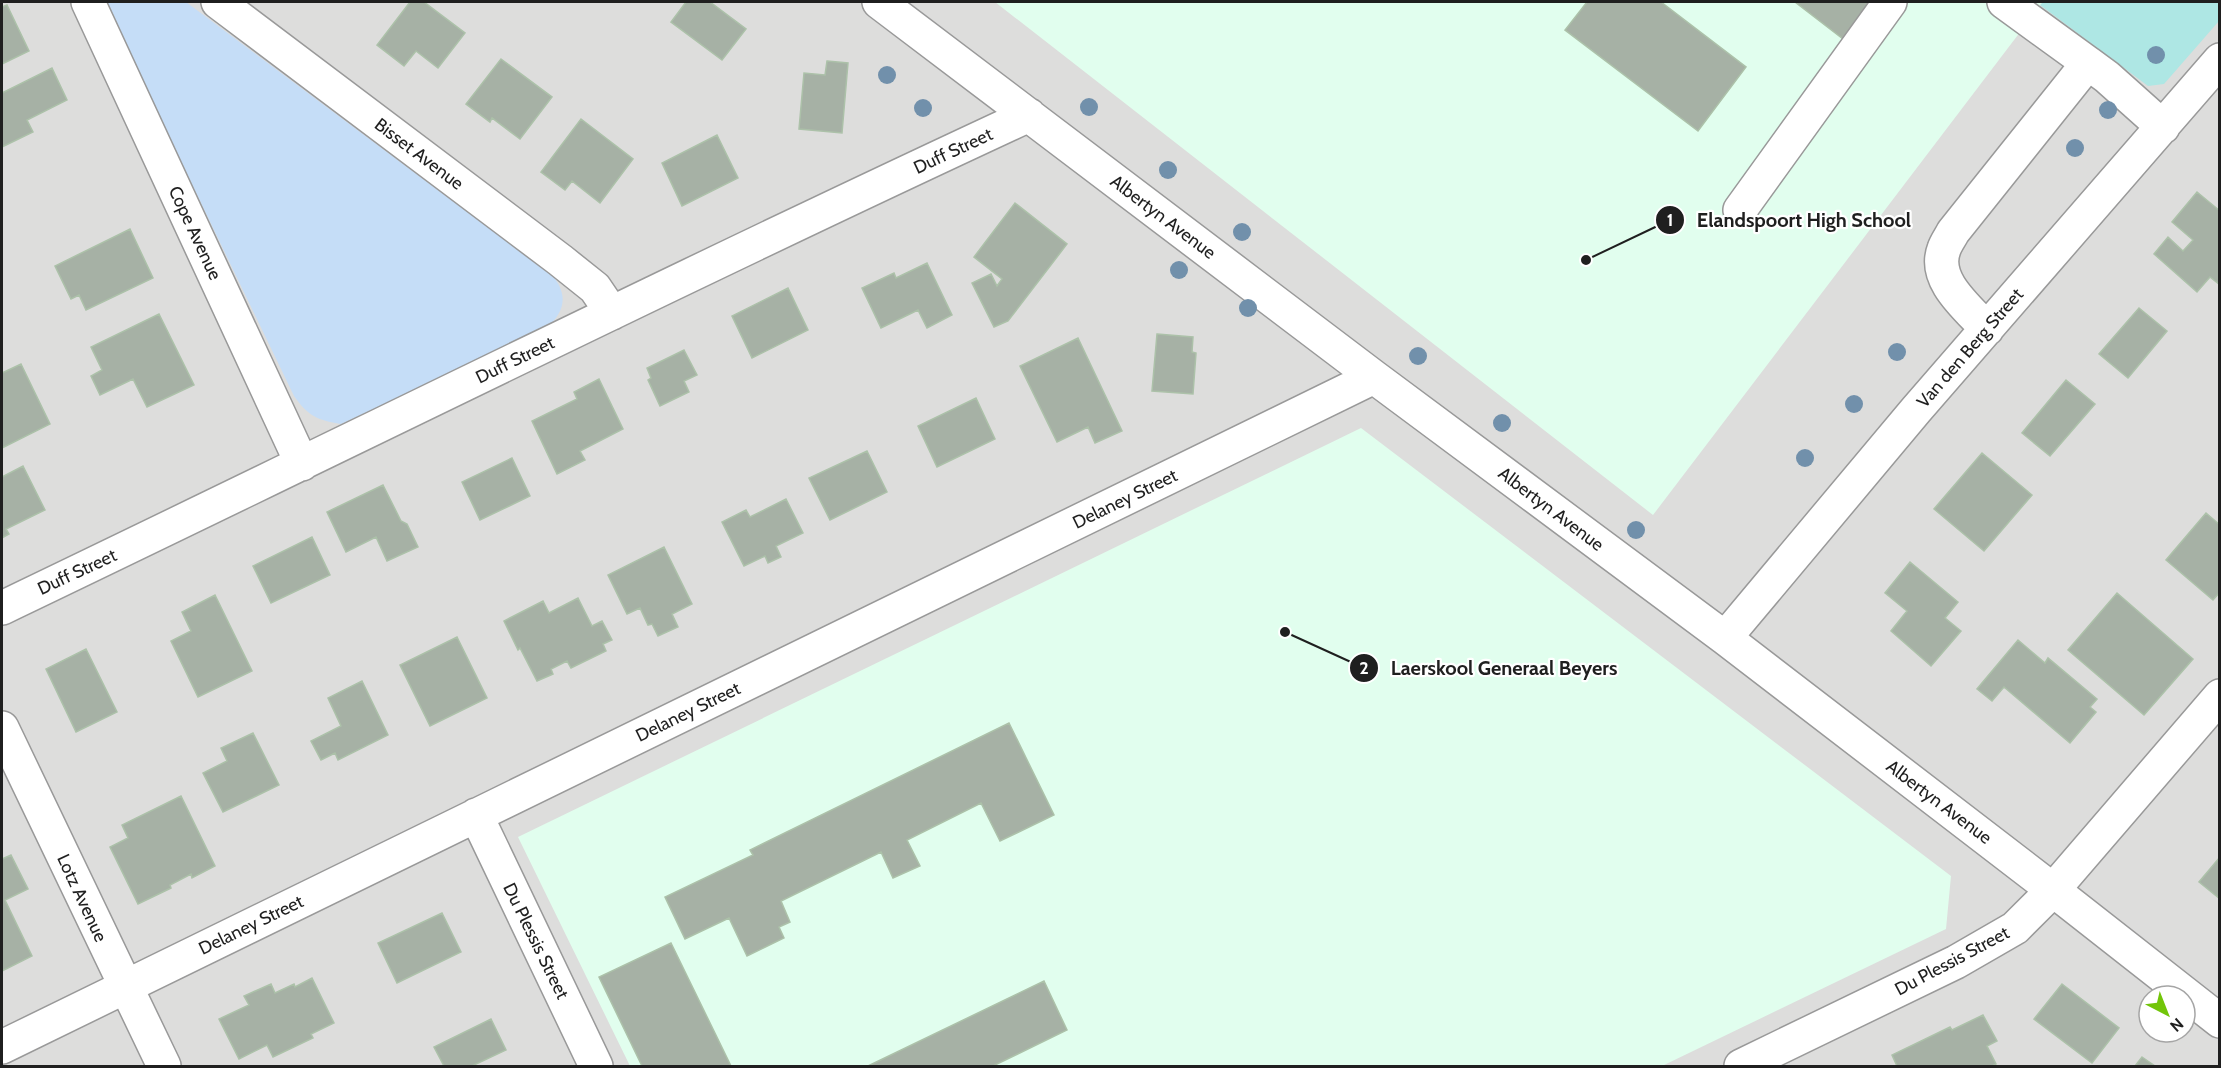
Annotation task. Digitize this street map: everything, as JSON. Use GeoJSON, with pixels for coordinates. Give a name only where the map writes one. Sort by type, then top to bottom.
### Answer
{"type":"FeatureCollection","features":[{"type":"Feature","properties":{"kind":"street","name":"Cope Avenue"},"geometry":{"type":"LineString","coordinates":[[88,2],[302,464]]}},
{"type":"Feature","properties":{"kind":"street","name":"Bisset Avenue"},"geometry":{"type":"LineString","coordinates":[[218,2],[560,260],[595,288],[612,313]]}},
{"type":"Feature","properties":{"kind":"street","name":"Albertyn Avenue"},"geometry":{"type":"LineString","coordinates":[[879,2],[1374,377],[1725,638],[2220,1021]]}},
{"type":"Feature","properties":{"kind":"street"},"geometry":{"type":"LineString","coordinates":[[1740,210],[1890,2]]}},
{"type":"Feature","properties":{"kind":"street"},"geometry":{"type":"LineString","coordinates":[[2004,2],[2107,77],[2163,127]]}},
{"type":"Feature","properties":{"kind":"street","name":"Van den Berg Street"},"geometry":{"type":"LineString","coordinates":[[1725,638],[1987,329],[2220,60]]}},
{"type":"Feature","properties":{"kind":"street"},"geometry":{"type":"LineString","coordinates":[[1987,329],[1946,283],[1941,266],[1944,250],[1953,232],[2088,63]]}},
{"type":"Feature","properties":{"kind":"street","name":"Duff Street"},"geometry":{"type":"LineString","coordinates":[[2,608],[612,313],[1029,116]]}},
{"type":"Feature","properties":{"kind":"street","name":"Delaney Street"},"geometry":{"type":"LineString","coordinates":[[2,1047],[1374,377]]}},
{"type":"Feature","properties":{"kind":"street","name":"Du Plessis Street"},"geometry":{"type":"LineString","coordinates":[[1741,1066],[1988,945],[2015,928],[2053,890],[2220,696]]}},
{"type":"Feature","properties":{"kind":"street","name":"Lotz Avenue"},"geometry":{"type":"LineString","coordinates":[[2,728],[164,1066]]}},
{"type":"Feature","properties":{"kind":"street","name":"Du Plessis Street"},"geometry":{"type":"LineString","coordinates":[[476,815],[596,1066]]}},
{"type":"Feature","properties":{"kind":"shaded area"},"geometry":{"type":"Polygon","coordinates":[[[2,2],[2219,2],[2219,1066],[2,1066],[2,2]]]}},
{"type":"Feature","properties":{"kind":"shaded area"},"geometry":{"type":"Polygon","coordinates":[[[104,2],[186,2],[553,276],[563,298],[557,316],[546,329],[341,424],[319,419],[309,413],[294,396],[104,2]]]}},
{"type":"Feature","properties":{"kind":"shaded area"},"geometry":{"type":"Polygon","coordinates":[[[995,2],[2043,2],[1653,515],[995,2]]]}},
{"type":"Feature","properties":{"kind":"shaded area"},"geometry":{"type":"Polygon","coordinates":[[[2043,2],[2219,2],[2219,21],[2164,84],[2148,86],[2040,5],[2043,2]]]}},
{"type":"Feature","properties":{"kind":"shaded area"},"geometry":{"type":"Polygon","coordinates":[[[1361,428],[1951,876],[1946,929],[1662,1066],[630,1066],[518,837],[1361,428]]]}},
{"type":"Feature","properties":{"kind":"building"},"geometry":{"type":"Polygon","coordinates":[[[410,2],[424,2],[465,33],[438,68],[416,51],[404,66],[377,45],[410,2]]]}},
{"type":"Feature","properties":{"kind":"building"},"geometry":{"type":"Polygon","coordinates":[[[686,2],[710,2],[746,29],[722,60],[671,22],[686,2]]]}},
{"type":"Feature","properties":{"kind":"building"},"geometry":{"type":"Polygon","coordinates":[[[1587,2],[1661,2],[1746,67],[1698,131],[1565,30],[1587,2]]]}},
{"type":"Feature","properties":{"kind":"building"},"geometry":{"type":"Polygon","coordinates":[[[1795,2],[1871,2],[1843,39],[1795,2]]]}},
{"type":"Feature","properties":{"kind":"building"},"geometry":{"type":"Polygon","coordinates":[[[7,5],[29,51],[2,64],[2,7],[7,5]]]}},
{"type":"Feature","properties":{"kind":"building"},"geometry":{"type":"Polygon","coordinates":[[[501,59],[552,97],[520,139],[492,118],[490,122],[466,104],[501,59]]]}},
{"type":"Feature","properties":{"kind":"building"},"geometry":{"type":"Polygon","coordinates":[[[827,61],[848,63],[842,133],[799,129],[804,73],[825,75],[827,61]]]}},
{"type":"Feature","properties":{"kind":"building"},"geometry":{"type":"Polygon","coordinates":[[[52,68],[67,100],[27,120],[33,132],[2,147],[2,93],[52,68]]]}},
{"type":"Feature","properties":{"kind":"building"},"geometry":{"type":"Polygon","coordinates":[[[581,119],[633,159],[600,203],[572,181],[565,190],[541,172],[581,119]]]}},
{"type":"Feature","properties":{"kind":"building"},"geometry":{"type":"Polygon","coordinates":[[[717,135],[738,178],[682,206],[662,163],[717,135]]]}},
{"type":"Feature","properties":{"kind":"building"},"geometry":{"type":"Polygon","coordinates":[[[2197,192],[2220,211],[2220,285],[2210,277],[2197,292],[2154,254],[2168,237],[2183,251],[2193,240],[2172,222],[2197,192]]]}},
{"type":"Feature","properties":{"kind":"building"},"geometry":{"type":"Polygon","coordinates":[[[1015,203],[1067,244],[1008,321],[994,327],[972,283],[991,274],[997,286],[1002,279],[974,257],[1015,203]]]}},
{"type":"Feature","properties":{"kind":"building"},"geometry":{"type":"Polygon","coordinates":[[[130,229],[153,278],[86,310],[79,295],[71,299],[55,266],[130,229]]]}},
{"type":"Feature","properties":{"kind":"building"},"geometry":{"type":"Polygon","coordinates":[[[927,263],[952,315],[927,328],[918,310],[881,328],[862,288],[894,273],[896,278],[927,263]]]}},
{"type":"Feature","properties":{"kind":"building"},"geometry":{"type":"Polygon","coordinates":[[[788,288],[808,330],[752,358],[732,316],[788,288]]]}},
{"type":"Feature","properties":{"kind":"building"},"geometry":{"type":"Polygon","coordinates":[[[2139,308],[2167,331],[2128,378],[2099,354],[2139,308]]]}},
{"type":"Feature","properties":{"kind":"building"},"geometry":{"type":"Polygon","coordinates":[[[159,314],[194,385],[147,407],[133,379],[100,395],[91,376],[102,370],[91,347],[159,314]]]}},
{"type":"Feature","properties":{"kind":"building"},"geometry":{"type":"Polygon","coordinates":[[[1157,334],[1193,337],[1192,352],[1196,353],[1193,394],[1152,391],[1157,334]]]}},
{"type":"Feature","properties":{"kind":"building"},"geometry":{"type":"Polygon","coordinates":[[[1078,338],[1122,431],[1095,443],[1088,427],[1057,442],[1020,366],[1078,338]]]}},
{"type":"Feature","properties":{"kind":"building"},"geometry":{"type":"Polygon","coordinates":[[[684,350],[697,375],[684,381],[689,392],[660,406],[648,380],[651,378],[647,368],[684,350]]]}},
{"type":"Feature","properties":{"kind":"building"},"geometry":{"type":"Polygon","coordinates":[[[21,364],[50,424],[2,448],[2,373],[21,364]]]}},
{"type":"Feature","properties":{"kind":"building"},"geometry":{"type":"Polygon","coordinates":[[[599,379],[623,429],[580,451],[585,460],[557,474],[532,421],[577,399],[574,392],[599,379]]]}},
{"type":"Feature","properties":{"kind":"building"},"geometry":{"type":"Polygon","coordinates":[[[2066,380],[2095,404],[2050,456],[2022,433],[2066,380]]]}},
{"type":"Feature","properties":{"kind":"building"},"geometry":{"type":"Polygon","coordinates":[[[976,398],[995,439],[937,467],[918,426],[976,398]]]}},
{"type":"Feature","properties":{"kind":"building"},"geometry":{"type":"Polygon","coordinates":[[[867,451],[887,492],[830,520],[809,478],[867,451]]]}},
{"type":"Feature","properties":{"kind":"building"},"geometry":{"type":"Polygon","coordinates":[[[1982,453],[2032,495],[1984,551],[1934,509],[1982,453]]]}},
{"type":"Feature","properties":{"kind":"building"},"geometry":{"type":"Polygon","coordinates":[[[512,458],[530,496],[480,520],[462,482],[512,458]]]}},
{"type":"Feature","properties":{"kind":"building"},"geometry":{"type":"Polygon","coordinates":[[[23,466],[45,510],[6,529],[9,534],[2,538],[2,477],[23,466]]]}},
{"type":"Feature","properties":{"kind":"building"},"geometry":{"type":"Polygon","coordinates":[[[383,485],[401,521],[407,524],[418,547],[387,561],[376,537],[346,552],[327,512],[383,485]]]}},
{"type":"Feature","properties":{"kind":"building"},"geometry":{"type":"Polygon","coordinates":[[[786,499],[803,533],[776,546],[781,557],[768,563],[765,556],[744,566],[722,522],[746,510],[750,517],[786,499]]]}},
{"type":"Feature","properties":{"kind":"building"},"geometry":{"type":"Polygon","coordinates":[[[2206,513],[2220,525],[2220,592],[2213,600],[2166,560],[2206,513]]]}},
{"type":"Feature","properties":{"kind":"building"},"geometry":{"type":"Polygon","coordinates":[[[312,537],[330,575],[271,603],[253,566],[312,537]]]}},
{"type":"Feature","properties":{"kind":"building"},"geometry":{"type":"Polygon","coordinates":[[[664,547],[692,604],[672,614],[678,627],[658,636],[652,624],[648,625],[640,608],[627,614],[608,575],[664,547]]]}},
{"type":"Feature","properties":{"kind":"building"},"geometry":{"type":"Polygon","coordinates":[[[1910,562],[1958,602],[1945,618],[1961,631],[1931,666],[1891,631],[1907,611],[1885,593],[1910,562]]]}},
{"type":"Feature","properties":{"kind":"building"},"geometry":{"type":"Polygon","coordinates":[[[2117,593],[2193,659],[2144,715],[2068,650],[2117,593]]]}},
{"type":"Feature","properties":{"kind":"building"},"geometry":{"type":"Polygon","coordinates":[[[215,595],[252,671],[198,697],[171,641],[191,631],[182,612],[215,595]]]}},
{"type":"Feature","properties":{"kind":"building"},"geometry":{"type":"Polygon","coordinates":[[[578,598],[592,626],[602,621],[612,640],[603,644],[606,651],[571,668],[567,661],[551,669],[553,674],[537,681],[504,621],[543,601],[549,613],[578,598]]]}},
{"type":"Feature","properties":{"kind":"building"},"geometry":{"type":"Polygon","coordinates":[[[457,637],[487,698],[430,726],[400,665],[457,637]]]}},
{"type":"Feature","properties":{"kind":"building"},"geometry":{"type":"Polygon","coordinates":[[[2018,640],[2045,663],[2048,658],[2097,699],[2090,707],[2096,712],[2070,743],[2004,687],[1992,701],[1977,689],[2018,640]]]}},
{"type":"Feature","properties":{"kind":"building"},"geometry":{"type":"Polygon","coordinates":[[[86,649],[117,712],[76,732],[46,669],[86,649]]]}},
{"type":"Feature","properties":{"kind":"building"},"geometry":{"type":"Polygon","coordinates":[[[362,681],[388,735],[338,760],[335,753],[321,760],[311,741],[341,726],[328,698],[362,681]]]}},
{"type":"Feature","properties":{"kind":"building"},"geometry":{"type":"Polygon","coordinates":[[[1009,723],[1054,815],[1000,841],[981,803],[907,840],[920,866],[893,878],[881,852],[781,901],[790,922],[779,927],[784,938],[747,956],[729,918],[685,939],[665,897],[753,855],[750,850],[1009,723]]]}},
{"type":"Feature","properties":{"kind":"building"},"geometry":{"type":"Polygon","coordinates":[[[253,733],[279,785],[223,812],[203,773],[227,761],[221,748],[253,733]]]}},
{"type":"Feature","properties":{"kind":"building"},"geometry":{"type":"Polygon","coordinates":[[[181,796],[215,866],[192,878],[191,874],[170,885],[171,888],[138,904],[110,847],[128,838],[122,825],[181,796]]]}},
{"type":"Feature","properties":{"kind":"building"},"geometry":{"type":"Polygon","coordinates":[[[11,855],[28,889],[5,900],[32,956],[2,971],[2,859],[11,855]]]}},
{"type":"Feature","properties":{"kind":"building"},"geometry":{"type":"Polygon","coordinates":[[[2220,857],[2220,899],[2199,882],[2220,857]]]}},
{"type":"Feature","properties":{"kind":"building"},"geometry":{"type":"Polygon","coordinates":[[[442,913],[461,952],[397,983],[378,943],[442,913]]]}},
{"type":"Feature","properties":{"kind":"building"},"geometry":{"type":"Polygon","coordinates":[[[671,943],[731,1066],[642,1066],[599,977],[671,943]]]}},
{"type":"Feature","properties":{"kind":"building"},"geometry":{"type":"Polygon","coordinates":[[[312,978],[334,1023],[311,1034],[313,1038],[273,1057],[267,1045],[239,1059],[219,1019],[249,1005],[244,996],[271,984],[275,993],[294,984],[295,987],[312,978]]]}},
{"type":"Feature","properties":{"kind":"building"},"geometry":{"type":"Polygon","coordinates":[[[1044,981],[1067,1030],[993,1066],[868,1066],[1044,981]]]}},
{"type":"Feature","properties":{"kind":"building"},"geometry":{"type":"Polygon","coordinates":[[[2062,984],[2119,1028],[2092,1063],[2034,1019],[2062,984]]]}},
{"type":"Feature","properties":{"kind":"building"},"geometry":{"type":"Polygon","coordinates":[[[1983,1015],[1997,1041],[1987,1046],[1996,1064],[1992,1066],[1897,1066],[1892,1055],[1950,1027],[1952,1030],[1983,1015]]]}},
{"type":"Feature","properties":{"kind":"building"},"geometry":{"type":"Polygon","coordinates":[[[491,1019],[506,1050],[472,1066],[444,1066],[434,1047],[491,1019]]]}},
{"type":"Feature","properties":{"kind":"building"},"geometry":{"type":"Polygon","coordinates":[[[2142,1057],[2155,1066],[2135,1066],[2142,1057]]]}},
{"type":"Feature","properties":{"kind":"place","name":"Elandspoort High School"},"geometry":{"type":"Point","coordinates":[1586,260]}},
{"type":"Feature","properties":{"kind":"place","name":"Laerskool Generaal Beyers"},"geometry":{"type":"Point","coordinates":[1285,632]}}]}
